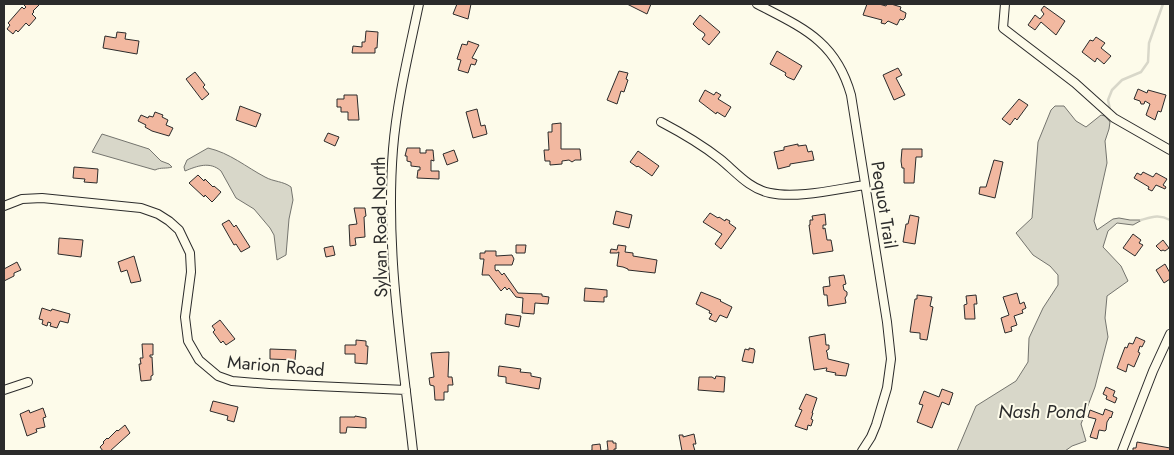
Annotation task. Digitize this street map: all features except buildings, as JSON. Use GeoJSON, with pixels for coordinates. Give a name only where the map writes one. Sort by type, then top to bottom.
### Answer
{"type":"FeatureCollection","features":[{"type":"Feature","properties":{"kind":"street","name":"Sylvan Road North"},"geometry":{"type":"LineString","coordinates":[[413,451],[394,271],[392,175],[397,115],[418,4]]}},
{"type":"Feature","properties":{"kind":"street","name":"Pequot Trail"},"geometry":{"type":"LineString","coordinates":[[757,4],[807,31],[824,45],[835,58],[843,72],[851,95],[885,313],[890,359],[889,378],[884,400],[871,437],[862,451]]}},
{"type":"Feature","properties":{"kind":"street"},"geometry":{"type":"LineString","coordinates":[[1005,4],[1003,28],[1075,84],[1114,118],[1170,150]]}},
{"type":"Feature","properties":{"kind":"street"},"geometry":{"type":"LineString","coordinates":[[661,122],[690,137],[721,160],[745,182],[768,193],[790,195],[865,185]]}},
{"type":"Feature","properties":{"kind":"street","name":"Marion Road"},"geometry":{"type":"LineString","coordinates":[[4,206],[22,199],[42,198],[141,208],[158,214],[169,221],[179,230],[190,253],[191,272],[185,317],[188,341],[200,360],[218,376],[232,381],[270,384],[406,390]]}},
{"type":"Feature","properties":{"kind":"street"},"geometry":{"type":"LineString","coordinates":[[1122,451],[1153,371],[1170,334]]}},
{"type":"Feature","properties":{"kind":"street"},"geometry":{"type":"LineString","coordinates":[[4,390],[28,382]]}},
{"type":"Feature","properties":{"kind":"water","name":"Nash Pond"},"geometry":{"type":"Polygon","coordinates":[[[1055,106],[1064,106],[1076,121],[1086,127],[1101,115],[1105,116],[1110,122],[1105,141],[1107,163],[1094,221],[1097,230],[1113,219],[1142,220],[1133,225],[1117,223],[1108,231],[1103,247],[1121,266],[1128,281],[1107,296],[1105,318],[1108,337],[1095,387],[1081,424],[1086,441],[1072,446],[1065,451],[957,451],[976,406],[1016,381],[1028,362],[1029,338],[1043,308],[1058,285],[1058,275],[1050,266],[1033,255],[1016,233],[1032,218],[1038,142],[1051,110],[1055,106]]]}},
{"type":"Feature","properties":{"kind":"water"},"geometry":{"type":"Polygon","coordinates":[[[102,134],[149,149],[161,161],[172,167],[155,170],[92,152],[102,134]]]}},
{"type":"Feature","properties":{"kind":"water"},"geometry":{"type":"Polygon","coordinates":[[[208,148],[231,157],[268,179],[291,187],[293,200],[289,219],[286,255],[277,260],[274,235],[270,228],[254,209],[236,198],[221,171],[208,165],[185,171],[184,167],[187,160],[208,148]]]}},
{"type":"Feature","properties":{"kind":"waterway"},"geometry":{"type":"LineString","coordinates":[[1110,109],[1108,100],[1112,90],[1122,80],[1141,72],[1148,62],[1149,43],[1163,4]]}},
{"type":"Feature","properties":{"kind":"waterway"},"geometry":{"type":"LineString","coordinates":[[1141,220],[1152,217],[1170,220]]}}]}
